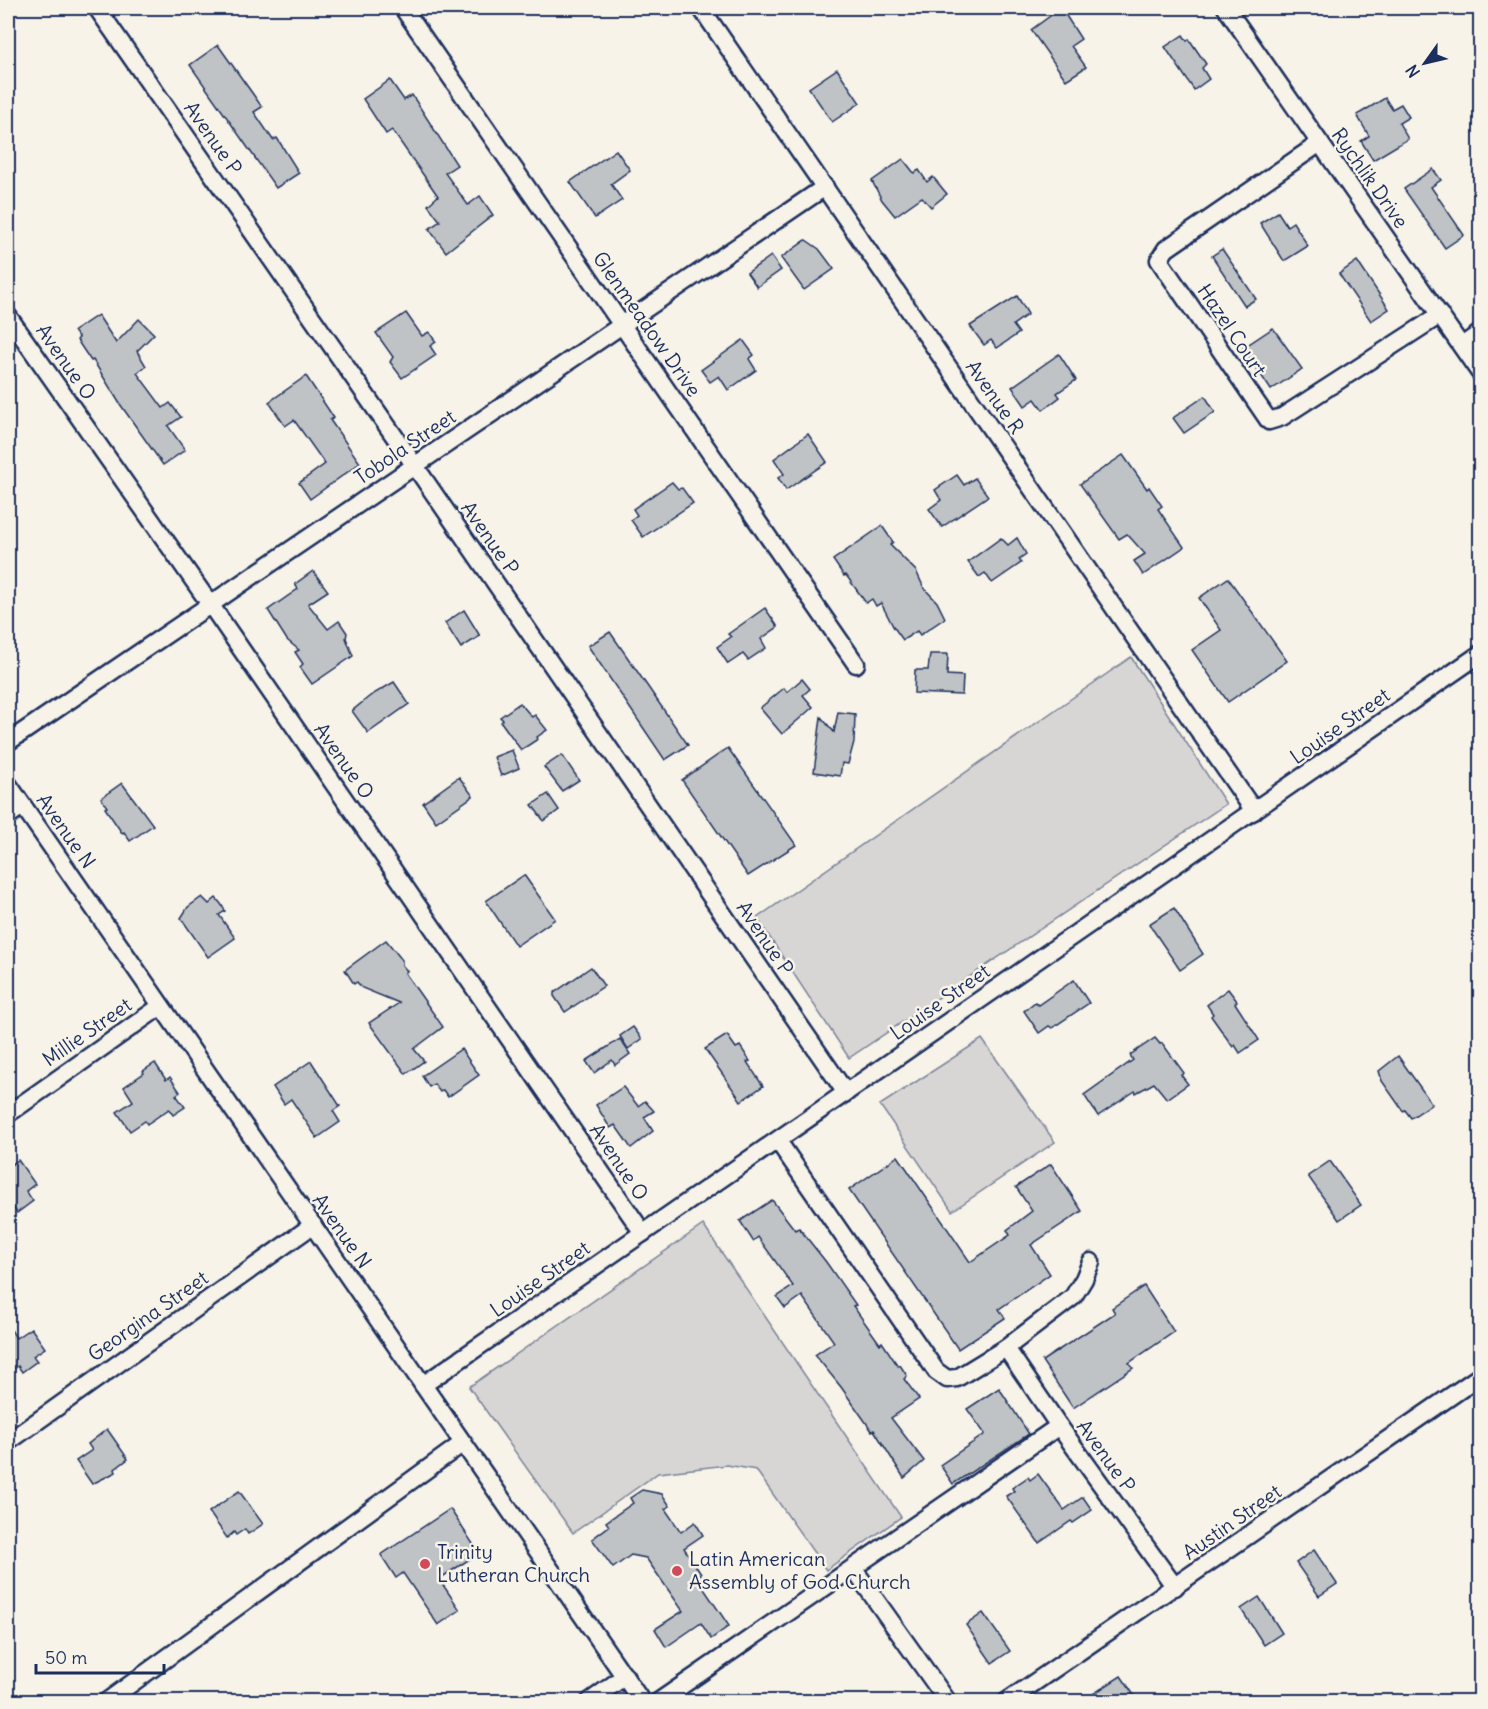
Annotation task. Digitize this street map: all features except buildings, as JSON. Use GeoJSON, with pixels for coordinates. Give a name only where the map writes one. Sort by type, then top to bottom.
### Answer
{"type":"FeatureCollection","features":[{"type":"Feature","properties":{"kind":"street","name":"Avenue P"},"geometry":{"type":"LineString","coordinates":[[97,8],[846,1093]]}},
{"type":"Feature","properties":{"kind":"street","name":"Glenmeadow Drive"},"geometry":{"type":"LineString","coordinates":[[403,8],[856,664]]}},
{"type":"Feature","properties":{"kind":"street","name":"Avenue R"},"geometry":{"type":"LineString","coordinates":[[701,8],[1254,812]]}},
{"type":"Feature","properties":{"kind":"street","name":"Rychlik Drive"},"geometry":{"type":"LineString","coordinates":[[1226,8],[1480,373]]}},
{"type":"Feature","properties":{"kind":"street","name":"Hazel Court"},"geometry":{"type":"LineString","coordinates":[[1320,143],[1166,249],[1159,260],[1269,421],[1282,417],[1440,315]]}},
{"type":"Feature","properties":{"kind":"street","name":"Tobola Street"},"geometry":{"type":"LineString","coordinates":[[8,742],[825,187]]}},
{"type":"Feature","properties":{"kind":"street","name":"Avenue O"},"geometry":{"type":"LineString","coordinates":[[8,316],[210,604],[643,1233]]}},
{"type":"Feature","properties":{"kind":"street"},"geometry":{"type":"LineString","coordinates":[[1462,346],[1480,333]]}},
{"type":"Feature","properties":{"kind":"street","name":"Louise Street"},"geometry":{"type":"LineString","coordinates":[[423,1385],[1480,654]]}},
{"type":"Feature","properties":{"kind":"street","name":"Avenue N"},"geometry":{"type":"LineString","coordinates":[[8,784],[642,1701]]}},
{"type":"Feature","properties":{"kind":"street"},"geometry":{"type":"LineString","coordinates":[[8,816],[22,806]]}},
{"type":"Feature","properties":{"kind":"street","name":"Millie Street"},"geometry":{"type":"LineString","coordinates":[[8,1114],[161,1006]]}},
{"type":"Feature","properties":{"kind":"street"},"geometry":{"type":"LineString","coordinates":[[778,1141],[936,1371],[946,1379],[957,1378],[1006,1348],[1073,1297],[1084,1279],[1090,1262]]}},
{"type":"Feature","properties":{"kind":"street","name":"Georgina Street"},"geometry":{"type":"LineString","coordinates":[[8,1442],[313,1226]]}},
{"type":"Feature","properties":{"kind":"street","name":"Avenue P"},"geometry":{"type":"LineString","coordinates":[[1006,1348],[1174,1587]]}},
{"type":"Feature","properties":{"kind":"street","name":"Austin Street"},"geometry":{"type":"LineString","coordinates":[[1006,1701],[1480,1376]]}},
{"type":"Feature","properties":{"kind":"street"},"geometry":{"type":"LineString","coordinates":[[658,1701],[1059,1426]]}},
{"type":"Feature","properties":{"kind":"street"},"geometry":{"type":"LineString","coordinates":[[106,1701],[463,1443]]}},
{"type":"Feature","properties":{"kind":"street"},"geometry":{"type":"LineString","coordinates":[[853,1568],[948,1701]]}},
{"type":"Feature","properties":{"kind":"street"},"geometry":{"type":"LineString","coordinates":[[589,1701],[625,1676]]}},
{"type":"Feature","properties":{"kind":"shaded area"},"geometry":{"type":"Polygon","coordinates":[[[1131,657],[1226,804],[849,1058],[757,918],[1131,657]]]}},
{"type":"Feature","properties":{"kind":"shaded area"},"geometry":{"type":"Polygon","coordinates":[[[982,1039],[1055,1142],[952,1211],[880,1105],[982,1039]]]}},
{"type":"Feature","properties":{"kind":"shaded area"},"geometry":{"type":"Polygon","coordinates":[[[703,1225],[901,1517],[826,1570],[756,1470],[727,1465],[658,1473],[573,1533],[469,1387],[703,1225]]]}},
{"type":"Feature","properties":{"kind":"place","name":"Trinity Lutheran Church"},"geometry":{"type":"Point","coordinates":[425,1564]}},
{"type":"Feature","properties":{"kind":"place","name":"Latin American Assembly of God Church"},"geometry":{"type":"Point","coordinates":[677,1571]}}]}
